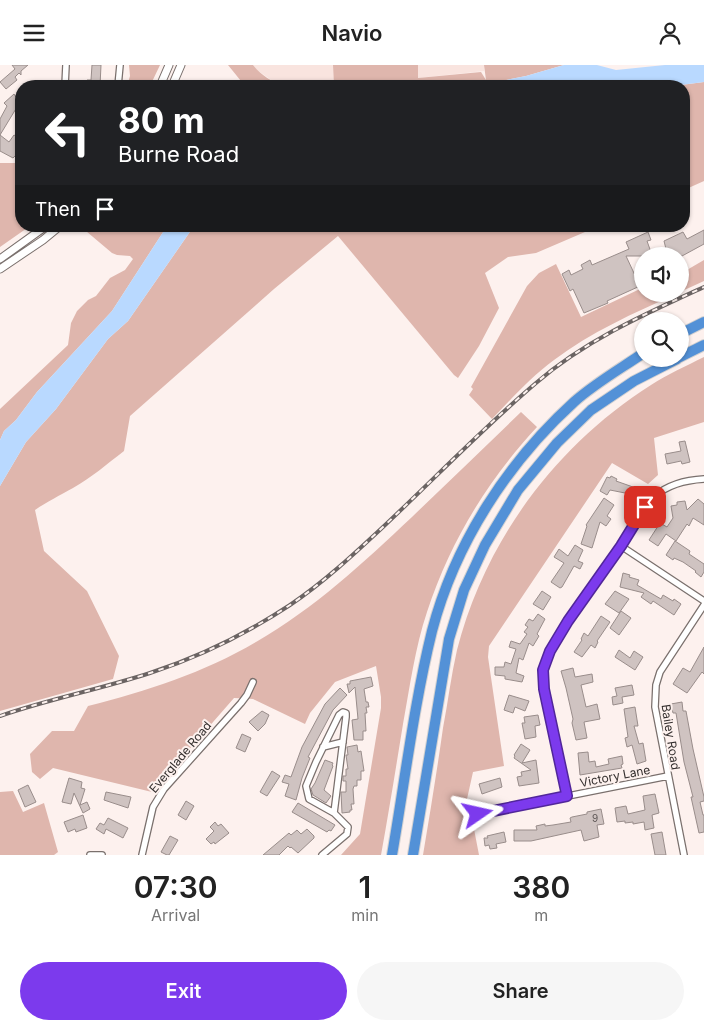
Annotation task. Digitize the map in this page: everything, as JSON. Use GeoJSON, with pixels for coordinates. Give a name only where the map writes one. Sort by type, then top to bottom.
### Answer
{"type":"FeatureCollection","features":[{"type":"Feature","properties":{"kind":"highway"},"geometry":{"type":"LineString","coordinates":[[689,330],[704,322]]}},
{"type":"Feature","properties":{"kind":"highway"},"geometry":{"type":"LineString","coordinates":[[689,353],[704,345]]}},
{"type":"Feature","properties":{"kind":"highway"},"geometry":{"type":"LineString","coordinates":[[392,855],[422,677],[433,629],[462,551],[504,479],[537,439],[575,401],[634,360]]}},
{"type":"Feature","properties":{"kind":"highway"},"geometry":{"type":"LineString","coordinates":[[413,855],[450,639],[464,590],[485,545],[518,490],[557,443],[592,410],[634,381],[661,367]]}},
{"type":"Feature","properties":{"kind":"street"},"geometry":{"type":"LineString","coordinates":[[65,80],[66,65]]}},
{"type":"Feature","properties":{"kind":"street"},"geometry":{"type":"LineString","coordinates":[[119,80],[120,65]]}},
{"type":"Feature","properties":{"kind":"street"},"geometry":{"type":"LineString","coordinates":[[163,80],[169,65]]}},
{"type":"Feature","properties":{"kind":"street"},"geometry":{"type":"LineString","coordinates":[[175,80],[181,65]]}},
{"type":"Feature","properties":{"kind":"street"},"geometry":{"type":"LineString","coordinates":[[0,259],[38,232]]}},
{"type":"Feature","properties":{"kind":"street"},"geometry":{"type":"LineString","coordinates":[[0,269],[53,232]]}},
{"type":"Feature","properties":{"kind":"street"},"geometry":{"type":"LineString","coordinates":[[567,796],[547,706],[543,679],[543,670],[550,651],[568,621],[621,546],[652,497],[670,486],[704,479]]}},
{"type":"Feature","properties":{"kind":"street"},"geometry":{"type":"LineString","coordinates":[[621,546],[704,601]]}},
{"type":"Feature","properties":{"kind":"street","name":"Bailey Road"},"geometry":{"type":"LineString","coordinates":[[684,855],[655,707],[656,685],[660,672],[704,605]]}},
{"type":"Feature","properties":{"kind":"street","name":"Everglade Road"},"geometry":{"type":"LineString","coordinates":[[142,855],[153,807],[164,789],[241,703],[253,682]]}},
{"type":"Feature","properties":{"kind":"street"},"geometry":{"type":"LineString","coordinates":[[322,855],[347,834],[348,831],[346,824],[334,813],[312,801],[306,791],[306,786],[339,715],[343,712],[346,713],[346,717],[334,813]]}},
{"type":"Feature","properties":{"kind":"street"},"geometry":{"type":"LineString","coordinates":[[323,747],[343,742]]}},
{"type":"Feature","properties":{"kind":"street","name":"Victory Lane"},"geometry":{"type":"LineString","coordinates":[[478,814],[668,776]]}},
{"type":"Feature","properties":{"kind":"street"},"geometry":{"type":"LineString","coordinates":[[90,855],[102,855]]}},
{"type":"Feature","properties":{"kind":"shaded area"},"geometry":{"type":"Polygon","coordinates":[[[129,65],[160,65],[153,80],[129,80],[129,65]]]}},
{"type":"Feature","properties":{"kind":"shaded area"},"geometry":{"type":"Polygon","coordinates":[[[228,65],[253,65],[259,72],[271,80],[240,80],[228,65]]]}},
{"type":"Feature","properties":{"kind":"shaded area"},"geometry":{"type":"Polygon","coordinates":[[[253,65],[333,65],[334,80],[271,80],[253,65]]]}},
{"type":"Feature","properties":{"kind":"shaded area"},"geometry":{"type":"Polygon","coordinates":[[[333,65],[418,65],[418,78],[481,72],[486,80],[334,80],[333,65]]]}},
{"type":"Feature","properties":{"kind":"shaded area"},"geometry":{"type":"Polygon","coordinates":[[[418,65],[484,65],[484,71],[418,78],[418,65]]]}},
{"type":"Feature","properties":{"kind":"shaded area"},"geometry":{"type":"Polygon","coordinates":[[[484,65],[564,65],[506,80],[486,80],[484,65]]]}},
{"type":"Feature","properties":{"kind":"shaded area"},"geometry":{"type":"Polygon","coordinates":[[[704,82],[704,181],[690,187],[690,84],[704,82]]]}},
{"type":"Feature","properties":{"kind":"shaded area"},"geometry":{"type":"Polygon","coordinates":[[[0,163],[15,163],[15,232],[21,232],[0,247],[0,163]]]}},
{"type":"Feature","properties":{"kind":"shaded area"},"geometry":{"type":"Polygon","coordinates":[[[87,232],[163,232],[112,311],[37,392],[16,420],[4,431],[0,440],[0,409],[68,345],[71,323],[77,311],[88,300],[96,296],[110,278],[125,270],[133,259],[130,256],[112,253],[87,232]]]}},
{"type":"Feature","properties":{"kind":"shaded area"},"geometry":{"type":"Polygon","coordinates":[[[190,232],[585,232],[536,253],[508,257],[485,273],[499,308],[479,346],[458,378],[338,236],[274,289],[130,416],[124,451],[86,480],[35,510],[44,551],[87,591],[119,656],[113,679],[0,711],[0,486],[26,442],[56,409],[108,339],[128,321],[190,232]]]}},
{"type":"Feature","properties":{"kind":"shaded area"},"geometry":{"type":"Polygon","coordinates":[[[704,260],[704,281],[689,288],[689,269],[704,260]]]}},
{"type":"Feature","properties":{"kind":"shaded area"},"geometry":{"type":"Polygon","coordinates":[[[556,264],[581,317],[634,292],[634,302],[658,302],[634,312],[568,350],[537,373],[492,419],[469,395],[473,389],[471,387],[527,286],[539,273],[556,264]]]}},
{"type":"Feature","properties":{"kind":"shaded area"},"geometry":{"type":"Polygon","coordinates":[[[704,357],[704,422],[654,438],[658,475],[648,484],[612,463],[489,646],[488,657],[504,766],[473,772],[465,808],[466,819],[474,829],[479,855],[423,855],[457,650],[469,610],[505,534],[528,499],[584,437],[616,409],[651,385],[684,367],[689,367],[689,364],[704,357]]]}},
{"type":"Feature","properties":{"kind":"shaded area"},"geometry":{"type":"Polygon","coordinates":[[[521,412],[537,427],[502,469],[472,513],[447,561],[427,612],[413,667],[381,855],[341,855],[360,834],[381,708],[376,666],[335,682],[310,713],[305,724],[253,699],[234,698],[152,792],[53,768],[40,779],[32,772],[30,754],[52,731],[74,731],[88,706],[174,680],[216,663],[256,642],[298,615],[338,584],[375,551],[521,412]]]}},
{"type":"Feature","properties":{"kind":"shaded area"},"geometry":{"type":"Polygon","coordinates":[[[13,791],[23,812],[44,803],[58,852],[54,855],[0,855],[0,792],[13,791]]]}},
{"type":"Feature","properties":{"kind":"water"},"geometry":{"type":"Polygon","coordinates":[[[564,65],[597,65],[616,70],[665,65],[704,65],[704,82],[690,84],[690,80],[506,80],[564,65]]]}},
{"type":"Feature","properties":{"kind":"water"},"geometry":{"type":"Polygon","coordinates":[[[163,232],[190,232],[128,321],[108,339],[56,409],[26,442],[0,486],[0,440],[4,431],[16,420],[37,392],[112,311],[163,232]]]}},
{"type":"Feature","properties":{"kind":"building"},"geometry":{"type":"Polygon","coordinates":[[[12,65],[28,65],[21,71],[21,75],[19,73],[15,77],[17,80],[6,89],[0,82],[15,69],[12,65]]]}},
{"type":"Feature","properties":{"kind":"building"},"geometry":{"type":"Polygon","coordinates":[[[92,65],[101,65],[100,80],[91,80],[92,65]]]}},
{"type":"Feature","properties":{"kind":"building"},"geometry":{"type":"Polygon","coordinates":[[[14,94],[15,110],[0,135],[0,119],[7,106],[4,103],[14,94]]]}},
{"type":"Feature","properties":{"kind":"building"},"geometry":{"type":"Polygon","coordinates":[[[0,135],[9,142],[15,136],[15,156],[13,158],[0,151],[0,135]]]}},
{"type":"Feature","properties":{"kind":"building"},"geometry":{"type":"Polygon","coordinates":[[[704,230],[704,244],[689,252],[689,247],[666,247],[664,241],[683,232],[687,239],[704,230]]]}},
{"type":"Feature","properties":{"kind":"building"},"geometry":{"type":"Polygon","coordinates":[[[648,232],[651,240],[647,241],[649,247],[634,247],[634,256],[626,256],[634,273],[634,289],[584,313],[573,289],[570,291],[562,274],[569,270],[571,275],[583,269],[581,265],[590,260],[592,265],[629,249],[626,242],[648,232]]]}},
{"type":"Feature","properties":{"kind":"building"},"geometry":{"type":"Polygon","coordinates":[[[685,441],[690,462],[682,464],[681,461],[667,464],[665,454],[681,451],[679,442],[685,441]]]}},
{"type":"Feature","properties":{"kind":"building"},"geometry":{"type":"Polygon","coordinates":[[[611,476],[617,479],[616,481],[633,487],[630,494],[610,490],[607,495],[600,491],[607,477],[610,478],[611,476]]]}},
{"type":"Feature","properties":{"kind":"building"},"geometry":{"type":"Polygon","coordinates":[[[604,498],[614,505],[607,516],[611,519],[606,526],[600,522],[592,548],[581,544],[586,525],[604,498]]]}},
{"type":"Feature","properties":{"kind":"building"},"geometry":{"type":"Polygon","coordinates":[[[698,499],[704,504],[704,525],[693,518],[689,526],[687,524],[676,541],[666,534],[658,546],[649,540],[660,523],[667,527],[673,518],[671,506],[677,505],[677,502],[685,501],[687,510],[698,499]]]}},
{"type":"Feature","properties":{"kind":"building"},"geometry":{"type":"Polygon","coordinates":[[[675,541],[704,564],[704,572],[701,577],[683,562],[674,558],[673,560],[666,555],[675,541]]]}},
{"type":"Feature","properties":{"kind":"building"},"geometry":{"type":"Polygon","coordinates":[[[575,545],[583,550],[578,561],[583,563],[580,569],[574,566],[560,588],[551,582],[564,563],[554,557],[559,549],[568,556],[575,545]]]}},
{"type":"Feature","properties":{"kind":"building"},"geometry":{"type":"Polygon","coordinates":[[[623,573],[639,580],[637,585],[661,599],[663,595],[681,604],[674,615],[653,601],[651,604],[641,597],[644,593],[620,587],[623,573]]]}},
{"type":"Feature","properties":{"kind":"building"},"geometry":{"type":"Polygon","coordinates":[[[542,591],[551,597],[543,610],[533,604],[542,591]]]}},
{"type":"Feature","properties":{"kind":"building"},"geometry":{"type":"Polygon","coordinates":[[[615,591],[629,599],[619,613],[605,604],[615,591]]]}},
{"type":"Feature","properties":{"kind":"building"},"geometry":{"type":"Polygon","coordinates":[[[621,611],[631,618],[619,635],[610,628],[621,611]]]}},
{"type":"Feature","properties":{"kind":"building"},"geometry":{"type":"Polygon","coordinates":[[[538,614],[545,619],[537,634],[539,636],[533,646],[529,643],[523,660],[519,658],[516,673],[524,676],[522,682],[505,679],[505,676],[495,675],[495,667],[504,667],[505,662],[511,664],[516,649],[509,647],[511,641],[520,644],[527,634],[524,632],[528,627],[525,625],[529,619],[533,621],[538,614]]]}},
{"type":"Feature","properties":{"kind":"building"},"geometry":{"type":"Polygon","coordinates":[[[601,616],[610,622],[597,641],[595,648],[591,645],[582,657],[574,652],[584,633],[588,636],[601,616]]]}},
{"type":"Feature","properties":{"kind":"building"},"geometry":{"type":"Polygon","coordinates":[[[704,647],[704,674],[702,672],[687,693],[673,684],[683,668],[690,672],[704,647]]]}},
{"type":"Feature","properties":{"kind":"building"},"geometry":{"type":"Polygon","coordinates":[[[619,650],[630,658],[634,651],[643,657],[635,670],[615,657],[619,650]]]}},
{"type":"Feature","properties":{"kind":"building"},"geometry":{"type":"Polygon","coordinates":[[[573,668],[575,677],[592,674],[593,682],[581,685],[586,707],[597,704],[600,719],[584,722],[587,738],[576,740],[572,723],[573,719],[561,671],[573,668]]]}},
{"type":"Feature","properties":{"kind":"building"},"geometry":{"type":"Polygon","coordinates":[[[371,677],[373,686],[364,689],[366,702],[368,702],[369,707],[366,707],[367,713],[365,713],[366,731],[363,731],[363,740],[354,740],[352,720],[358,719],[355,687],[349,693],[347,684],[350,684],[350,681],[371,677]]]}},
{"type":"Feature","properties":{"kind":"building"},"geometry":{"type":"Polygon","coordinates":[[[632,685],[634,695],[622,697],[623,703],[613,705],[612,697],[617,696],[615,688],[632,685]]]}},
{"type":"Feature","properties":{"kind":"building"},"geometry":{"type":"Polygon","coordinates":[[[340,688],[347,695],[333,710],[308,757],[310,758],[296,800],[285,796],[289,784],[282,782],[285,775],[291,777],[302,747],[325,704],[340,688]]]}},
{"type":"Feature","properties":{"kind":"building"},"geometry":{"type":"Polygon","coordinates":[[[509,695],[529,701],[525,711],[515,707],[513,713],[504,710],[509,695]]]}},
{"type":"Feature","properties":{"kind":"building"},"geometry":{"type":"Polygon","coordinates":[[[682,702],[683,711],[686,711],[704,797],[704,801],[700,802],[704,815],[704,832],[699,833],[676,713],[673,713],[671,704],[682,702]]]}},
{"type":"Feature","properties":{"kind":"building"},"geometry":{"type":"Polygon","coordinates":[[[635,707],[638,726],[634,726],[639,744],[643,743],[646,761],[637,764],[632,745],[627,747],[625,738],[628,737],[624,709],[635,707]]]}},
{"type":"Feature","properties":{"kind":"building"},"geometry":{"type":"Polygon","coordinates":[[[262,711],[269,715],[265,724],[258,731],[249,722],[262,711]]]}},
{"type":"Feature","properties":{"kind":"building"},"geometry":{"type":"Polygon","coordinates":[[[538,715],[540,725],[535,726],[536,737],[525,739],[522,723],[525,723],[524,717],[538,715]]]}},
{"type":"Feature","properties":{"kind":"building"},"geometry":{"type":"Polygon","coordinates":[[[242,734],[251,738],[245,752],[236,748],[242,734]]]}},
{"type":"Feature","properties":{"kind":"building"},"geometry":{"type":"Polygon","coordinates":[[[521,744],[530,750],[522,763],[536,760],[539,783],[519,786],[517,777],[522,776],[521,772],[531,770],[514,758],[521,744]]]}},
{"type":"Feature","properties":{"kind":"building"},"geometry":{"type":"Polygon","coordinates":[[[357,745],[358,752],[361,751],[364,771],[361,771],[361,780],[357,780],[357,786],[354,786],[353,789],[354,804],[351,804],[352,810],[342,813],[341,792],[346,792],[346,781],[343,781],[343,776],[346,776],[346,769],[348,769],[347,747],[357,745]]]}},
{"type":"Feature","properties":{"kind":"building"},"geometry":{"type":"Polygon","coordinates":[[[588,752],[589,762],[595,761],[596,767],[609,764],[608,759],[622,756],[622,768],[580,775],[578,753],[588,752]]]}},
{"type":"Feature","properties":{"kind":"building"},"geometry":{"type":"Polygon","coordinates":[[[325,760],[333,763],[324,790],[331,796],[326,803],[313,795],[311,789],[325,760]]]}},
{"type":"Feature","properties":{"kind":"building"},"geometry":{"type":"Polygon","coordinates":[[[272,771],[280,776],[267,796],[260,792],[272,771]]]}},
{"type":"Feature","properties":{"kind":"building"},"geometry":{"type":"Polygon","coordinates":[[[69,778],[82,782],[81,788],[85,789],[80,805],[87,802],[90,809],[83,813],[74,793],[71,804],[62,802],[69,778]]]}},
{"type":"Feature","properties":{"kind":"building"},"geometry":{"type":"Polygon","coordinates":[[[500,778],[502,787],[482,794],[479,784],[500,778]]]}},
{"type":"Feature","properties":{"kind":"building"},"geometry":{"type":"Polygon","coordinates":[[[28,785],[36,802],[25,807],[18,790],[28,785]]]}},
{"type":"Feature","properties":{"kind":"building"},"geometry":{"type":"Polygon","coordinates":[[[106,792],[131,797],[128,808],[104,800],[106,792]]]}},
{"type":"Feature","properties":{"kind":"building"},"geometry":{"type":"Polygon","coordinates":[[[655,794],[659,813],[652,815],[654,828],[645,830],[644,822],[633,824],[633,822],[625,823],[625,821],[617,822],[615,808],[626,806],[628,814],[645,810],[643,796],[655,794]]]}},
{"type":"Feature","properties":{"kind":"building"},"geometry":{"type":"Polygon","coordinates":[[[186,801],[194,806],[186,820],[178,815],[186,801]]]}},
{"type":"Feature","properties":{"kind":"building"},"geometry":{"type":"Polygon","coordinates":[[[298,803],[335,825],[331,831],[327,832],[292,812],[298,803]]]}},
{"type":"Feature","properties":{"kind":"building"},"geometry":{"type":"Polygon","coordinates":[[[601,809],[604,824],[597,825],[599,837],[584,841],[581,830],[531,841],[514,841],[514,830],[537,830],[536,826],[571,822],[570,818],[572,817],[601,809]]]}},
{"type":"Feature","properties":{"kind":"building"},"geometry":{"type":"Polygon","coordinates":[[[83,815],[87,828],[76,832],[75,829],[68,832],[64,822],[83,815]]]}},
{"type":"Feature","properties":{"kind":"building"},"geometry":{"type":"Polygon","coordinates":[[[108,818],[128,828],[123,838],[106,829],[104,834],[96,829],[100,823],[104,825],[108,818]]]}},
{"type":"Feature","properties":{"kind":"building"},"geometry":{"type":"Polygon","coordinates":[[[215,822],[218,826],[221,824],[229,833],[215,844],[214,842],[211,844],[206,839],[214,831],[210,827],[215,822]]]}},
{"type":"Feature","properties":{"kind":"building"},"geometry":{"type":"Polygon","coordinates":[[[307,829],[314,838],[298,853],[288,846],[279,855],[263,855],[289,833],[291,835],[297,830],[301,834],[307,829]]]}},
{"type":"Feature","properties":{"kind":"building"},"geometry":{"type":"Polygon","coordinates":[[[504,832],[506,842],[496,844],[497,848],[490,849],[489,845],[485,846],[484,838],[504,832]]]}},
{"type":"Feature","properties":{"kind":"building"},"geometry":{"type":"Polygon","coordinates":[[[662,832],[666,855],[655,855],[651,834],[662,832]]]}},
{"type":"Feature","properties":{"kind":"building"},"geometry":{"type":"Polygon","coordinates":[[[170,836],[178,840],[169,855],[167,855],[161,852],[170,836]]]}},
{"type":"Feature","properties":{"kind":"railway"},"geometry":{"type":"LineString","coordinates":[[0,716],[168,667],[222,644],[273,616],[315,587],[349,558],[497,418],[555,368],[617,329],[704,287]]}},
{"type":"Feature","properties":{"kind":"route"},"geometry":{"type":"LineString","coordinates":[[478,814],[567,796],[544,689],[543,670],[545,662],[568,621],[621,546],[645,507]]}}]}
